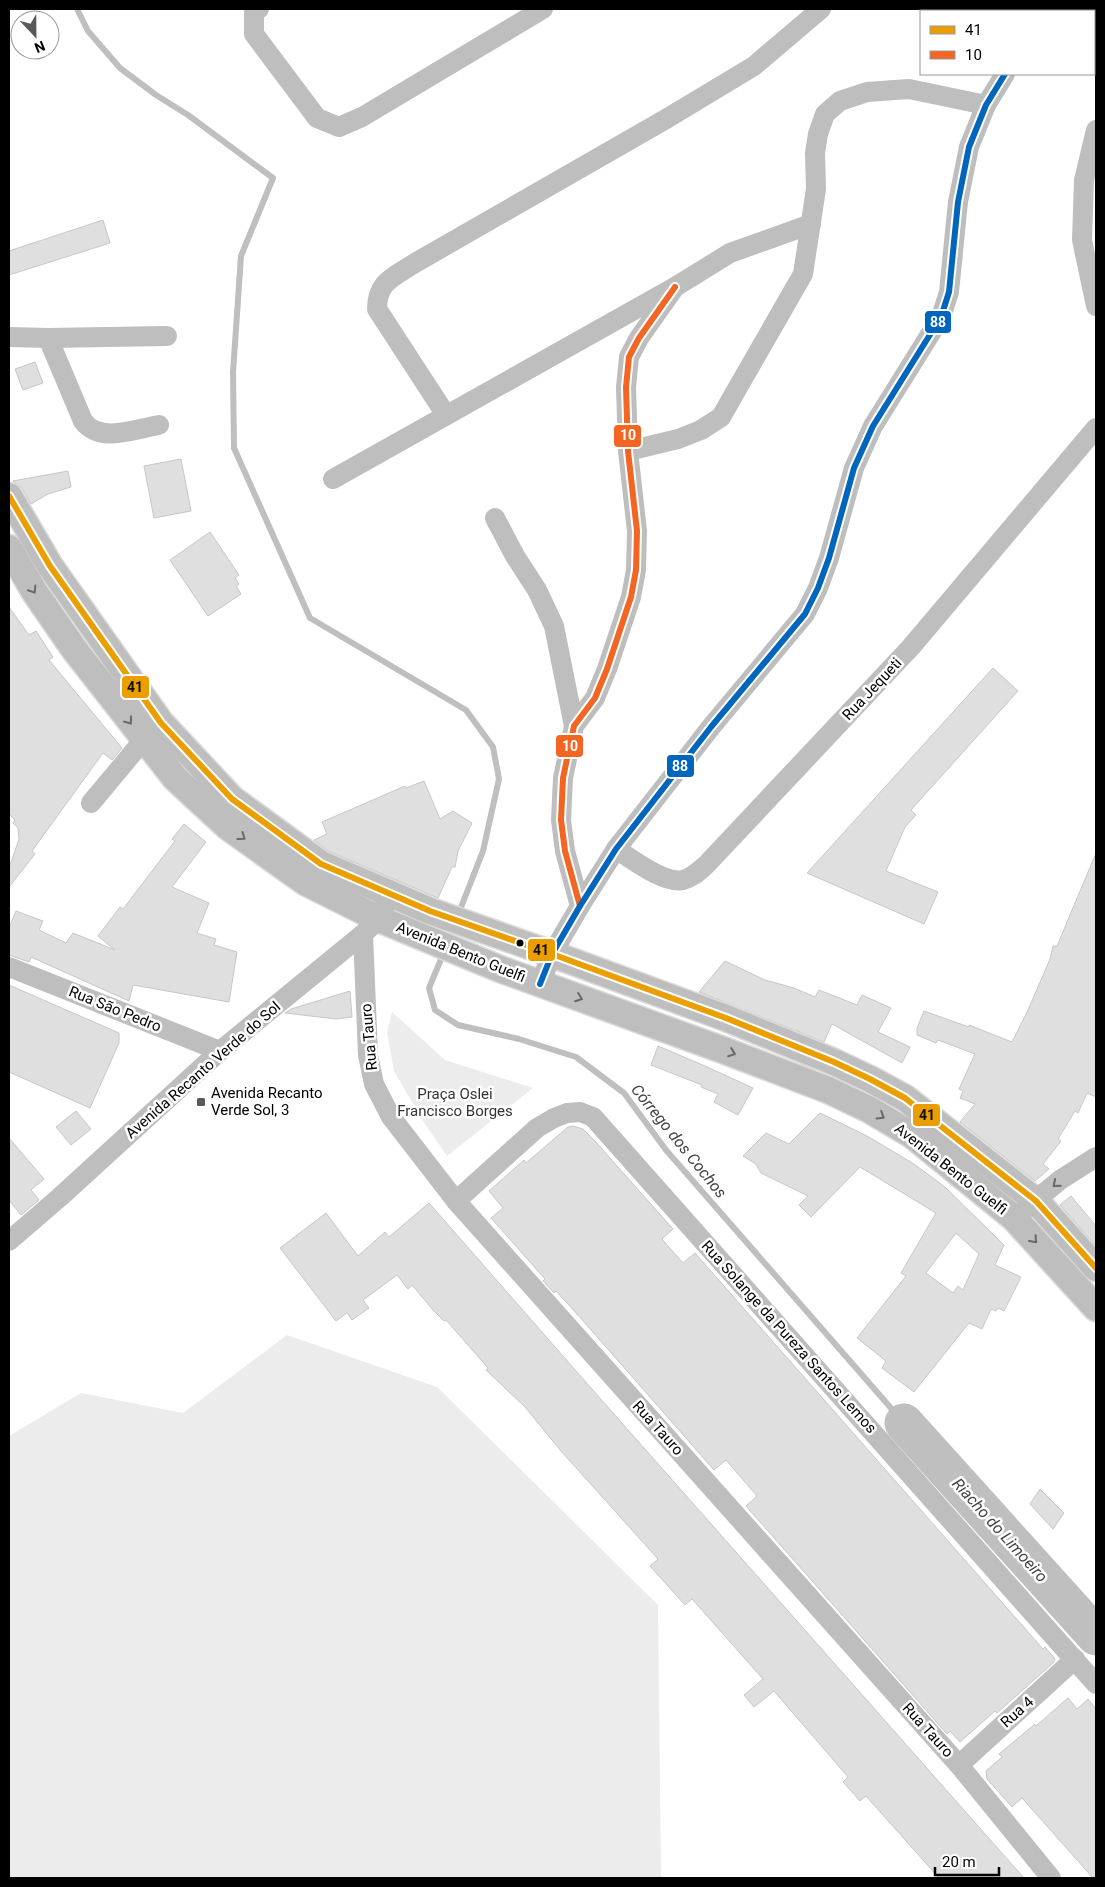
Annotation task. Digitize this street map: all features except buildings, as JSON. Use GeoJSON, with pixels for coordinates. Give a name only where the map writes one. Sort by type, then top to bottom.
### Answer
{"type":"FeatureCollection","features":[{"type":"Feature","properties":{"kind":"main road","name":"Avenida Bento Guelfi"},"geometry":{"type":"LineString","coordinates":[[9,496],[50,566],[161,723],[232,799],[321,864],[430,911],[726,1018],[834,1062],[870,1079],[905,1098],[1036,1201],[1096,1268]]}},
{"type":"Feature","properties":{"kind":"main road","name":"Avenida Bento Guelfi"},"geometry":{"type":"LineString","coordinates":[[9,548],[34,591],[74,649],[175,778],[228,826],[305,882],[371,926],[426,939],[500,969],[828,1090],[870,1110],[912,1135],[1014,1218],[1096,1308]]}},
{"type":"Feature","properties":{"kind":"street"},"geometry":{"type":"LineString","coordinates":[[259,9],[254,12],[254,34],[317,118],[339,127],[362,117],[543,9]]}},
{"type":"Feature","properties":{"kind":"street"},"geometry":{"type":"LineString","coordinates":[[446,415],[377,309],[377,298],[382,285],[415,263],[666,119],[754,66],[821,9]]}},
{"type":"Feature","properties":{"kind":"street"},"geometry":{"type":"LineString","coordinates":[[540,984],[552,954],[616,849],[711,727],[805,614],[818,588],[854,468],[873,426],[941,317],[949,292],[958,202],[969,147],[986,105],[1004,75]]}},
{"type":"Feature","properties":{"kind":"street"},"geometry":{"type":"LineString","coordinates":[[628,451],[678,439],[701,430],[721,417],[803,274],[816,189],[818,134],[825,114],[840,101],[867,92],[909,89],[986,105]]}},
{"type":"Feature","properties":{"kind":"street"},"geometry":{"type":"LineString","coordinates":[[1096,130],[1084,180],[1082,240],[1096,306]]}},
{"type":"Feature","properties":{"kind":"street"},"geometry":{"type":"LineString","coordinates":[[334,479],[675,287],[730,253],[811,224]]}},
{"type":"Feature","properties":{"kind":"street"},"geometry":{"type":"LineString","coordinates":[[574,726],[595,698],[607,669],[631,596],[636,570],[637,531],[628,451],[626,387],[629,357],[639,338],[675,287]]}},
{"type":"Feature","properties":{"kind":"street"},"geometry":{"type":"LineString","coordinates":[[9,337],[167,336]]}},
{"type":"Feature","properties":{"kind":"street"},"geometry":{"type":"LineString","coordinates":[[48,338],[83,421],[89,429],[96,433],[112,434],[159,425]]}},
{"type":"Feature","properties":{"kind":"street","name":"Rua Jequeti"},"geometry":{"type":"LineString","coordinates":[[616,849],[652,872],[671,880],[690,878],[706,865],[911,647],[1096,428]]}},
{"type":"Feature","properties":{"kind":"street"},"geometry":{"type":"LineString","coordinates":[[494,518],[537,590],[554,626],[574,726],[563,778],[561,820],[566,851],[580,906]]}},
{"type":"Feature","properties":{"kind":"street"},"geometry":{"type":"LineString","coordinates":[[91,803],[136,749],[145,742]]}},
{"type":"Feature","properties":{"kind":"street","name":"Avenida Recanto Verde do Sol"},"geometry":{"type":"LineString","coordinates":[[9,1241],[220,1051],[371,926],[390,894]]}},
{"type":"Feature","properties":{"kind":"street","name":"Rua Tauro"},"geometry":{"type":"LineString","coordinates":[[371,926],[368,1055],[374,1084],[391,1117],[456,1201],[959,1765],[1051,1878]]}},
{"type":"Feature","properties":{"kind":"street","name":"Rua São Pedro"},"geometry":{"type":"LineString","coordinates":[[9,967],[220,1051]]}},
{"type":"Feature","properties":{"kind":"street","name":"Rua Solange da Pureza Santos Lemos"},"geometry":{"type":"LineString","coordinates":[[456,1201],[537,1128],[567,1113],[580,1112],[593,1117],[1096,1684]]}},
{"type":"Feature","properties":{"kind":"street"},"geometry":{"type":"LineString","coordinates":[[1014,1218],[1060,1180],[1096,1157]]}},
{"type":"Feature","properties":{"kind":"street","name":"Rua 4"},"geometry":{"type":"LineString","coordinates":[[959,1765],[1074,1659]]}},
{"type":"Feature","properties":{"kind":"green space","name":"Praça Oslei Francisco Borges"},"geometry":{"type":"Polygon","coordinates":[[[392,1012],[445,1060],[533,1088],[447,1156],[423,1121],[394,1071],[387,1032],[392,1012]]]}},
{"type":"Feature","properties":{"kind":"green space"},"geometry":{"type":"Polygon","coordinates":[[[287,1335],[437,1387],[658,1605],[661,1878],[9,1878],[9,1436],[81,1393],[183,1413],[287,1335]]]}},
{"type":"Feature","properties":{"kind":"waterway"},"geometry":{"type":"LineString","coordinates":[[77,9],[88,31],[120,68],[156,95],[188,115],[273,178],[241,256],[233,372],[234,448],[310,618],[466,710],[493,747],[499,779],[483,851],[458,915]]}},
{"type":"Feature","properties":{"kind":"waterway","name":"Córrego dos Cochos"},"geometry":{"type":"LineString","coordinates":[[444,952],[429,988],[435,1010],[458,1025],[519,1039],[576,1057],[624,1093],[666,1150],[904,1423]]}},
{"type":"Feature","properties":{"kind":"waterway","name":"Riacho do Limoeiro"},"geometry":{"type":"LineString","coordinates":[[904,1423],[1096,1636]]}},
{"type":"Feature","properties":{"kind":"transit line","name":"88"},"geometry":{"type":"LineString","coordinates":[[540,984],[552,954],[616,849],[711,727],[805,614],[818,588],[829,558],[854,468],[873,426],[941,317],[949,292],[958,202],[969,147],[986,105],[1004,75]]}},
{"type":"Feature","properties":{"kind":"transit line","name":"10"},"geometry":{"type":"LineString","coordinates":[[580,906],[565,851],[561,820],[563,778],[574,726],[595,698],[607,669],[631,597],[636,570],[637,531],[628,451],[626,387],[629,357],[639,338],[675,287]]}},
{"type":"Feature","properties":{"kind":"transit line","name":"41"},"geometry":{"type":"LineString","coordinates":[[9,496],[50,566],[161,723],[232,799],[321,864],[430,911],[726,1018],[834,1062],[870,1079],[905,1098],[1036,1201],[1096,1268]]}},
{"type":"Feature","properties":{"kind":"place","name":"Avenida Recanto Verde Sol, 3"},"geometry":{"type":"Point","coordinates":[201,1102]}}]}
